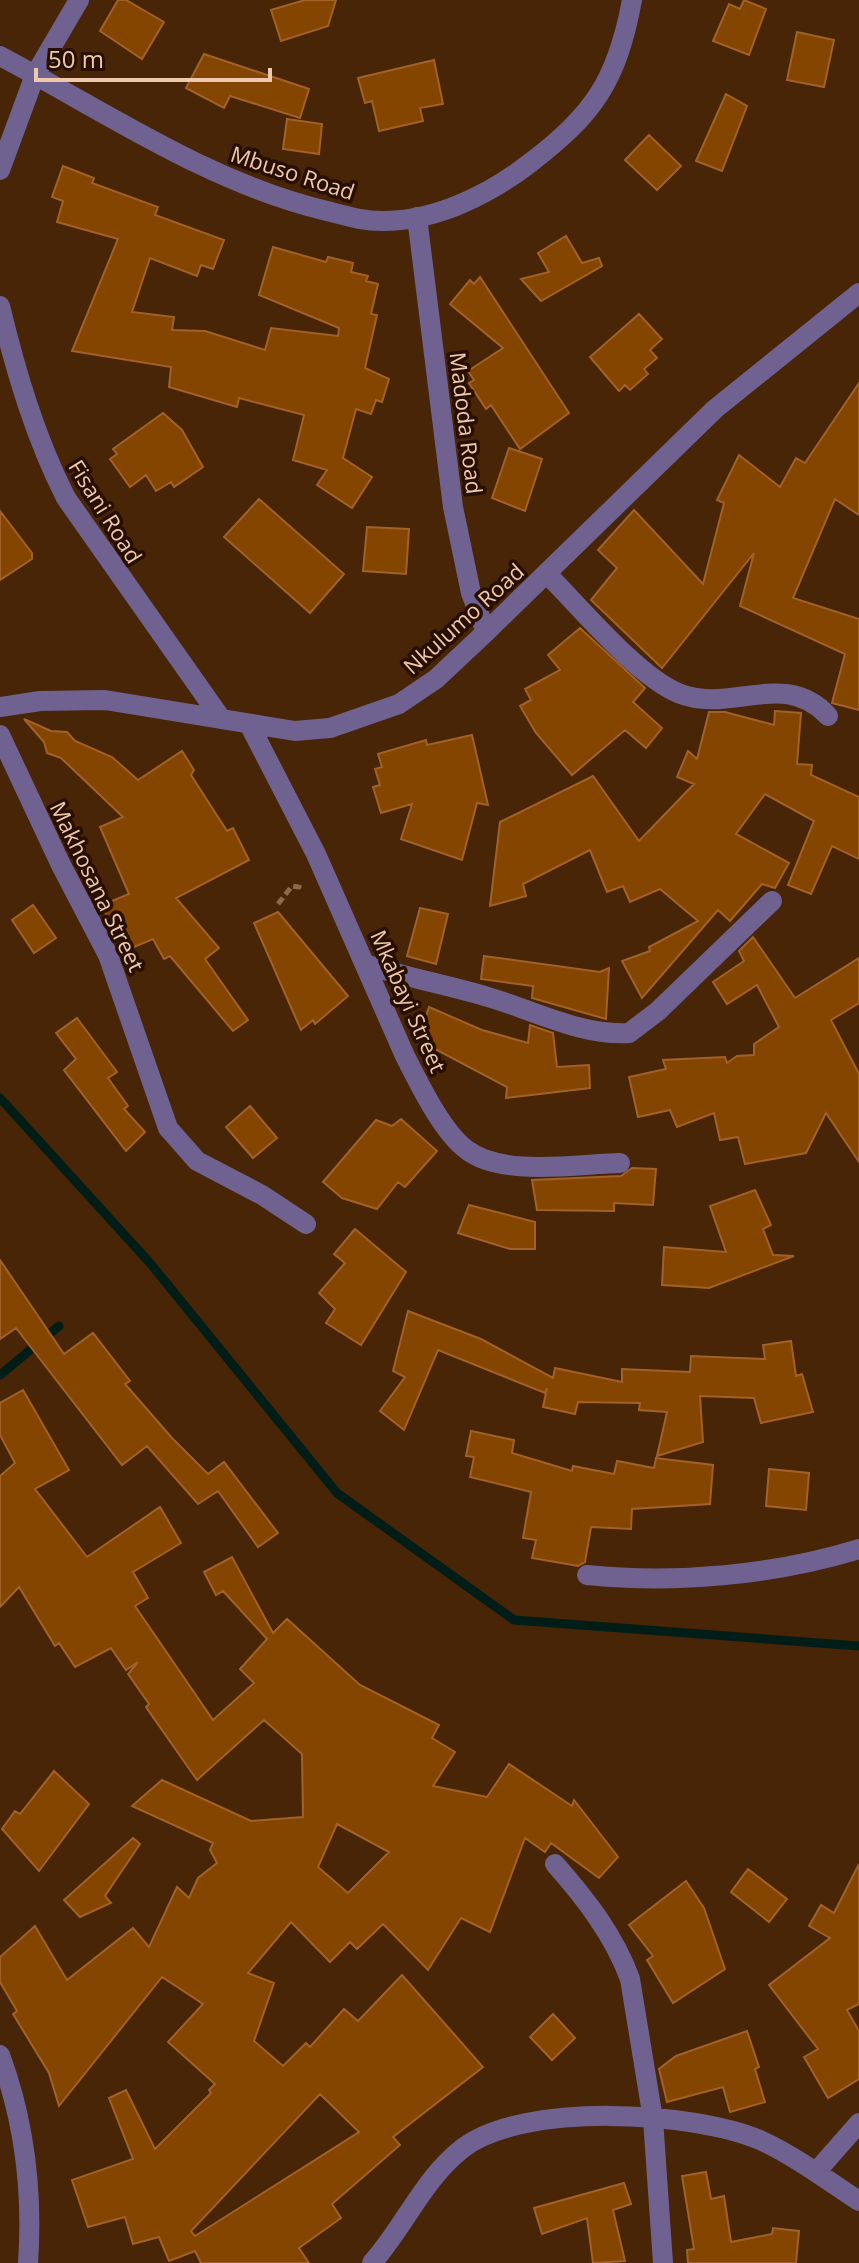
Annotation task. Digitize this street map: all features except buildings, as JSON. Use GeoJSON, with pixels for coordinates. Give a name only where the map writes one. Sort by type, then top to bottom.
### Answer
{"type":"FeatureCollection","features":[{"type":"Feature","properties":{"kind":"street"},"geometry":{"type":"LineString","coordinates":[[0,170],[35,75],[79,0]]}},
{"type":"Feature","properties":{"kind":"street","name":"Mbuso Road"},"geometry":{"type":"LineString","coordinates":[[0,56],[214,172],[258,190],[356,218],[386,221],[448,210],[477,197],[516,174],[567,135],[590,111],[610,76],[625,38],[632,0]]}},
{"type":"Feature","properties":{"kind":"street","name":"Madoda Road"},"geometry":{"type":"LineString","coordinates":[[417,217],[453,507],[471,593],[486,632]]}},
{"type":"Feature","properties":{"kind":"street","name":"Nkulumo Road"},"geometry":{"type":"LineString","coordinates":[[0,707],[40,701],[105,700],[295,731],[330,728],[365,719],[399,704],[436,679],[715,409],[859,293]]}},
{"type":"Feature","properties":{"kind":"street","name":"Fisani Road"},"geometry":{"type":"LineString","coordinates":[[0,306],[27,403],[49,465],[66,498],[220,717]]}},
{"type":"Feature","properties":{"kind":"street"},"geometry":{"type":"LineString","coordinates":[[547,574],[639,665],[676,692],[707,700],[786,693],[806,697],[828,716]]}},
{"type":"Feature","properties":{"kind":"street","name":"Mkabayi Street"},"geometry":{"type":"LineString","coordinates":[[249,724],[316,854],[415,1077],[465,1149],[484,1160],[510,1166],[620,1163]]}},
{"type":"Feature","properties":{"kind":"street","name":"Makhosana Street"},"geometry":{"type":"LineString","coordinates":[[0,735],[61,865],[108,955],[168,1128],[197,1161],[262,1195],[306,1224]]}},
{"type":"Feature","properties":{"kind":"street"},"geometry":{"type":"LineString","coordinates":[[365,964],[413,980],[488,997],[590,1030],[629,1033],[658,1011],[772,901]]}},
{"type":"Feature","properties":{"kind":"street"},"geometry":{"type":"LineString","coordinates":[[587,1575],[683,1577],[770,1569],[859,1549]]}},
{"type":"Feature","properties":{"kind":"street"},"geometry":{"type":"LineString","coordinates":[[555,1864],[594,1913],[623,1959],[636,2006],[653,2119],[663,2263]]}},
{"type":"Feature","properties":{"kind":"street"},"geometry":{"type":"LineString","coordinates":[[0,2055],[20,2121],[27,2164],[28,2263]]}},
{"type":"Feature","properties":{"kind":"street"},"geometry":{"type":"LineString","coordinates":[[372,2263],[445,2162],[487,2133],[541,2119],[653,2119],[740,2133],[786,2153],[859,2201]]}},
{"type":"Feature","properties":{"kind":"street"},"geometry":{"type":"LineString","coordinates":[[816,2172],[859,2123]]}},
{"type":"Feature","properties":{"kind":"path"},"geometry":{"type":"LineString","coordinates":[[278,904],[292,886],[299,887],[307,877]]}},
{"type":"Feature","properties":{"kind":"waterway"},"geometry":{"type":"LineString","coordinates":[[0,1098],[150,1263],[337,1493],[514,1620],[859,1646]]}},
{"type":"Feature","properties":{"kind":"waterway"},"geometry":{"type":"LineString","coordinates":[[0,1375],[59,1326]]}}]}
